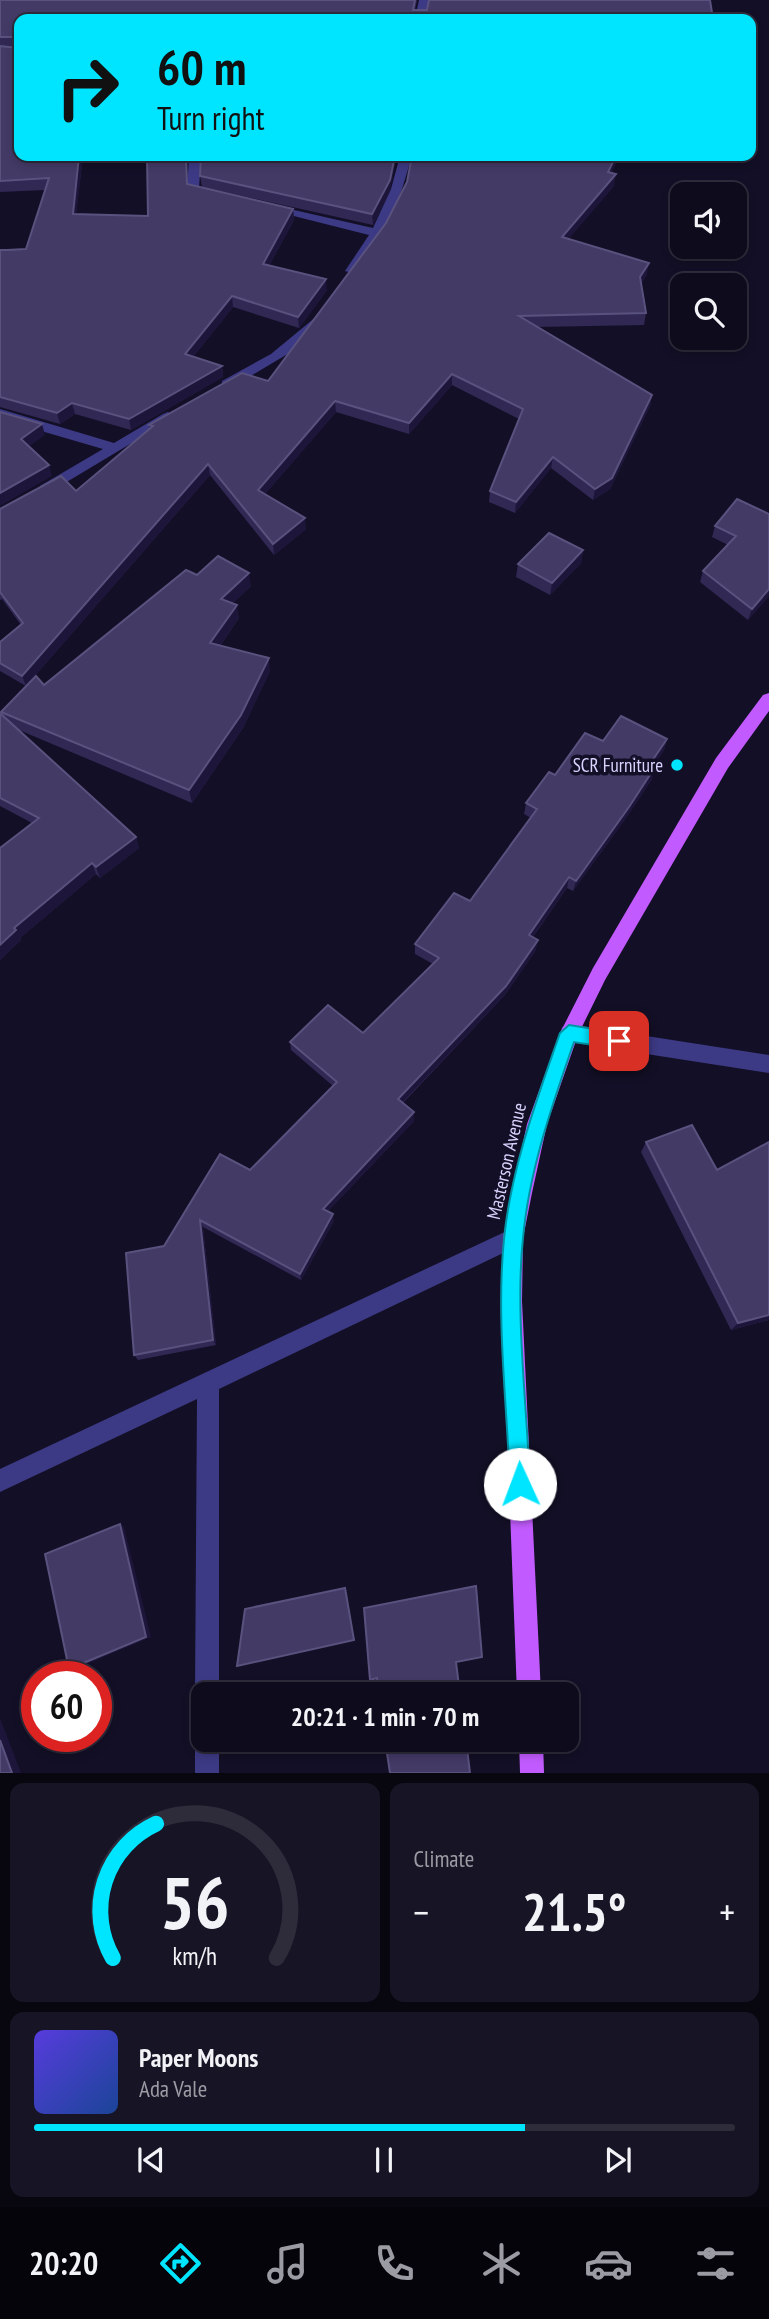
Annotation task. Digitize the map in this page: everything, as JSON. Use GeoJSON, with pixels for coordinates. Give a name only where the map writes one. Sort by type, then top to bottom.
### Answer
{"type":"FeatureCollection","features":[{"type":"Feature","properties":{"kind":"main road","name":"Masterson Avenue"},"geometry":{"type":"LineString","coordinates":[[528,1682],[512,1301],[513,1238],[537,1124],[569,1033],[599,974],[722,763],[769,699]]}},
{"type":"Feature","properties":{"kind":"main road"},"geometry":{"type":"LineString","coordinates":[[531,1752],[532,1773]]}},
{"type":"Feature","properties":{"kind":"street"},"geometry":{"type":"LineString","coordinates":[[195,161],[193,191],[219,197]]}},
{"type":"Feature","properties":{"kind":"street"},"geometry":{"type":"LineString","coordinates":[[346,278],[378,233],[398,192],[404,161]]}},
{"type":"Feature","properties":{"kind":"street"},"geometry":{"type":"LineString","coordinates":[[259,206],[378,233]]}},
{"type":"Feature","properties":{"kind":"street"},"geometry":{"type":"LineString","coordinates":[[216,390],[269,363],[307,332],[323,312]]}},
{"type":"Feature","properties":{"kind":"street"},"geometry":{"type":"LineString","coordinates":[[35,496],[183,408]]}},
{"type":"Feature","properties":{"kind":"street"},"geometry":{"type":"LineString","coordinates":[[0,414],[116,447]]}},
{"type":"Feature","properties":{"kind":"street"},"geometry":{"type":"LineString","coordinates":[[569,1033],[769,1064]]}},
{"type":"Feature","properties":{"kind":"street"},"geometry":{"type":"LineString","coordinates":[[0,1481],[513,1238]]}},
{"type":"Feature","properties":{"kind":"street"},"geometry":{"type":"LineString","coordinates":[[207,1682],[208,1381]]}},
{"type":"Feature","properties":{"kind":"street"},"geometry":{"type":"LineString","coordinates":[[207,1752],[207,1773]]}},
{"type":"Feature","properties":{"kind":"building"},"geometry":{"type":"Polygon","coordinates":[[[0,0],[415,0],[413,10],[427,10],[429,0],[710,0],[712,14],[14,14],[14,37],[0,37],[0,0]]]}},
{"type":"Feature","properties":{"kind":"building"},"geometry":{"type":"Polygon","coordinates":[[[0,46],[14,48],[14,161],[78,161],[73,214],[148,216],[147,161],[186,161],[187,184],[293,209],[263,264],[326,279],[298,317],[232,296],[185,354],[222,366],[129,419],[72,403],[57,413],[0,397],[0,250],[26,249],[49,178],[0,181],[0,46]]]}},
{"type":"Feature","properties":{"kind":"building"},"geometry":{"type":"Polygon","coordinates":[[[201,161],[394,161],[390,180],[372,214],[200,176],[201,161]]]}},
{"type":"Feature","properties":{"kind":"building"},"geometry":{"type":"Polygon","coordinates":[[[411,161],[614,161],[608,172],[616,174],[562,237],[649,263],[640,277],[646,313],[519,316],[652,395],[612,478],[595,489],[553,457],[516,502],[490,491],[523,409],[452,374],[409,423],[335,401],[258,490],[305,518],[273,544],[208,464],[22,676],[0,663],[0,642],[23,623],[0,592],[0,509],[61,476],[76,491],[153,426],[149,425],[242,373],[268,381],[386,223],[407,182],[411,161]]]}},
{"type":"Feature","properties":{"kind":"building"},"geometry":{"type":"Polygon","coordinates":[[[0,412],[42,424],[21,439],[49,465],[0,493],[0,412]]]}},
{"type":"Feature","properties":{"kind":"building"},"geometry":{"type":"Polygon","coordinates":[[[737,499],[769,514],[769,589],[752,609],[703,571],[736,536],[715,526],[737,499]]]}},
{"type":"Feature","properties":{"kind":"building"},"geometry":{"type":"Polygon","coordinates":[[[549,533],[583,550],[552,583],[518,564],[549,533]]]}},
{"type":"Feature","properties":{"kind":"building"},"geometry":{"type":"Polygon","coordinates":[[[218,556],[249,573],[221,599],[237,605],[210,643],[269,658],[241,715],[189,790],[1,712],[36,676],[44,685],[186,570],[197,575],[218,556]]]}},
{"type":"Feature","properties":{"kind":"building"},"geometry":{"type":"Polygon","coordinates":[[[1,714],[136,837],[96,867],[92,863],[14,928],[16,930],[0,945],[0,848],[39,818],[0,798],[1,714]]]}},
{"type":"Feature","properties":{"kind":"building"},"geometry":{"type":"Polygon","coordinates":[[[621,716],[667,739],[650,764],[655,767],[576,881],[569,877],[529,935],[538,940],[506,986],[398,1099],[414,1112],[323,1209],[333,1214],[300,1274],[200,1220],[213,1340],[134,1355],[126,1253],[164,1246],[220,1154],[250,1170],[337,1082],[290,1042],[328,1005],[363,1033],[439,958],[415,944],[454,893],[470,901],[537,809],[526,803],[549,772],[555,775],[585,733],[603,741],[621,716]]]}},
{"type":"Feature","properties":{"kind":"building"},"geometry":{"type":"Polygon","coordinates":[[[692,1125],[717,1170],[769,1142],[769,1315],[738,1323],[646,1142],[692,1125]]]}},
{"type":"Feature","properties":{"kind":"building"},"geometry":{"type":"Polygon","coordinates":[[[120,1524],[146,1637],[88,1661],[67,1661],[45,1554],[120,1524]]]}},
{"type":"Feature","properties":{"kind":"building"},"geometry":{"type":"Polygon","coordinates":[[[476,1586],[482,1657],[456,1662],[458,1682],[378,1682],[377,1678],[370,1680],[364,1608],[476,1586]]]}},
{"type":"Feature","properties":{"kind":"building"},"geometry":{"type":"Polygon","coordinates":[[[345,1588],[354,1640],[237,1666],[245,1609],[345,1588]]]}},
{"type":"Feature","properties":{"kind":"building"},"geometry":{"type":"Polygon","coordinates":[[[0,1740],[12,1773],[0,1773],[0,1740]]]}},
{"type":"Feature","properties":{"kind":"building"},"geometry":{"type":"Polygon","coordinates":[[[387,1752],[467,1752],[470,1773],[390,1773],[387,1752]]]}},
{"type":"Feature","properties":{"kind":"place","name":"SCR Furniture"},"geometry":{"type":"Point","coordinates":[677,765]}},
{"type":"Feature","properties":{"kind":"route"},"geometry":{"type":"LineString","coordinates":[[520,1484],[512,1301],[513,1238],[537,1124],[569,1033],[619,1041]]}}]}
